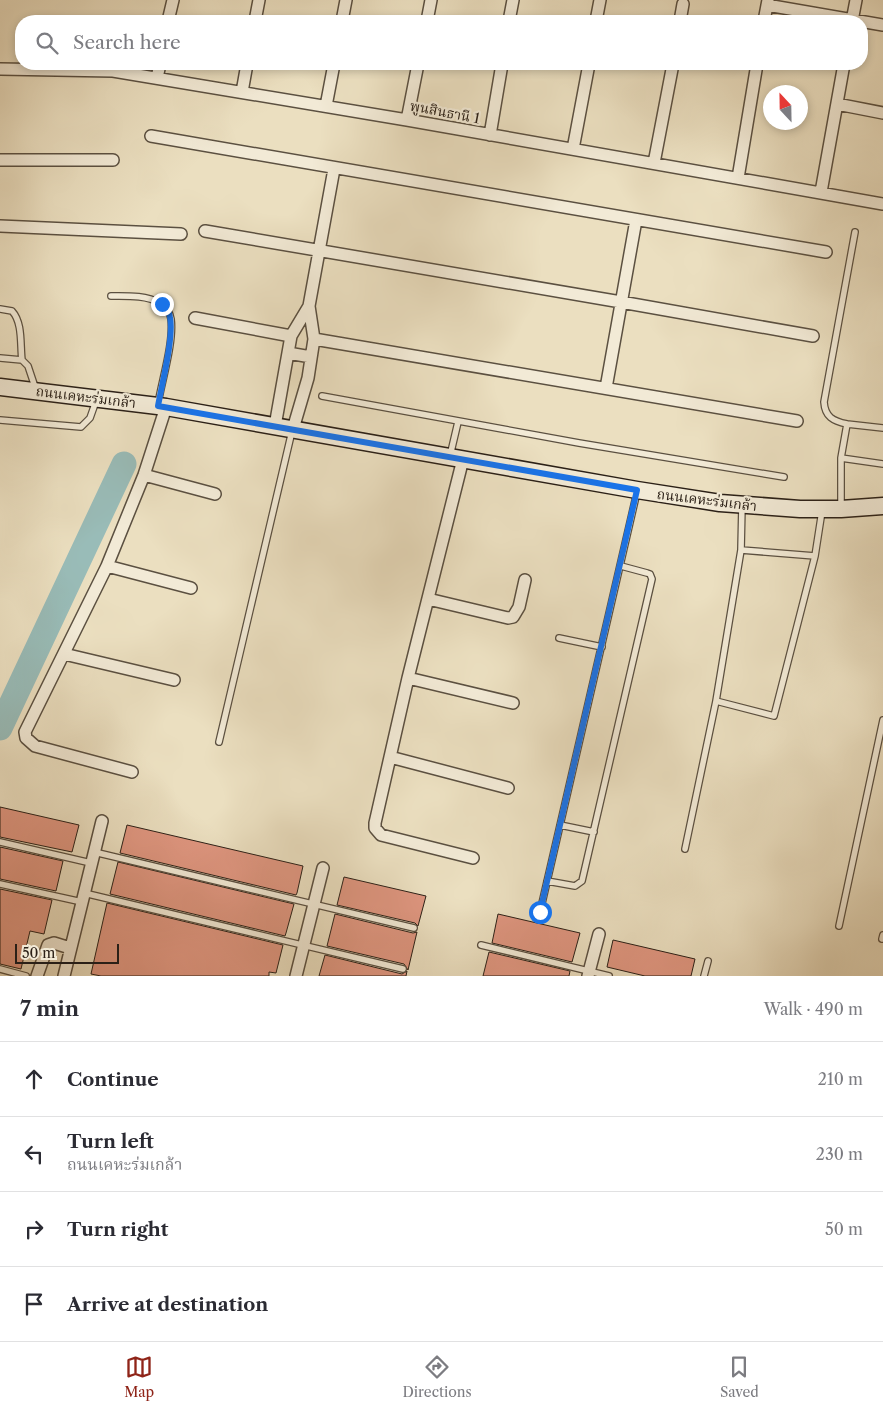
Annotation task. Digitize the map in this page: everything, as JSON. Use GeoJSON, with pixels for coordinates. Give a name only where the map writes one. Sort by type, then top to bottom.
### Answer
{"type":"FeatureCollection","features":[{"type":"Feature","properties":{"kind":"street"},"geometry":{"type":"LineString","coordinates":[[169,15],[173,0]]}},
{"type":"Feature","properties":{"kind":"street"},"geometry":{"type":"LineString","coordinates":[[256,15],[259,0]]}},
{"type":"Feature","properties":{"kind":"street"},"geometry":{"type":"LineString","coordinates":[[343,15],[346,0]]}},
{"type":"Feature","properties":{"kind":"street"},"geometry":{"type":"LineString","coordinates":[[427,15],[431,0]]}},
{"type":"Feature","properties":{"kind":"street"},"geometry":{"type":"LineString","coordinates":[[510,15],[512,0]]}},
{"type":"Feature","properties":{"kind":"street"},"geometry":{"type":"LineString","coordinates":[[597,15],[600,0]]}},
{"type":"Feature","properties":{"kind":"street"},"geometry":{"type":"LineString","coordinates":[[853,15],[856,0]]}},
{"type":"Feature","properties":{"kind":"street"},"geometry":{"type":"LineString","coordinates":[[765,15],[767,2],[828,15]]}},
{"type":"Feature","properties":{"kind":"street"},"geometry":{"type":"LineString","coordinates":[[681,15],[683,4]]}},
{"type":"Feature","properties":{"kind":"street"},"geometry":{"type":"LineString","coordinates":[[868,23],[883,25]]}},
{"type":"Feature","properties":{"kind":"street","name":"พูนสินธานี 1"},"geometry":{"type":"LineString","coordinates":[[0,69],[15,69]]}},
{"type":"Feature","properties":{"kind":"street","name":"พูนสินธานี 1"},"geometry":{"type":"LineString","coordinates":[[56,70],[113,71],[157,78],[883,204]]}},
{"type":"Feature","properties":{"kind":"street"},"geometry":{"type":"LineString","coordinates":[[157,78],[159,70]]}},
{"type":"Feature","properties":{"kind":"street"},"geometry":{"type":"LineString","coordinates":[[242,92],[246,70]]}},
{"type":"Feature","properties":{"kind":"street"},"geometry":{"type":"LineString","coordinates":[[326,106],[333,70]]}},
{"type":"Feature","properties":{"kind":"street"},"geometry":{"type":"LineString","coordinates":[[407,120],[417,70]]}},
{"type":"Feature","properties":{"kind":"street"},"geometry":{"type":"LineString","coordinates":[[490,136],[501,70]]}},
{"type":"Feature","properties":{"kind":"street"},"geometry":{"type":"LineString","coordinates":[[573,149],[588,70]]}},
{"type":"Feature","properties":{"kind":"street"},"geometry":{"type":"LineString","coordinates":[[654,163],[671,70]]}},
{"type":"Feature","properties":{"kind":"street"},"geometry":{"type":"LineString","coordinates":[[738,178],[756,70]]}},
{"type":"Feature","properties":{"kind":"street"},"geometry":{"type":"LineString","coordinates":[[821,192],[843,70]]}},
{"type":"Feature","properties":{"kind":"street"},"geometry":{"type":"LineString","coordinates":[[836,104],[883,113]]}},
{"type":"Feature","properties":{"kind":"street"},"geometry":{"type":"LineString","coordinates":[[151,136],[826,252]]}},
{"type":"Feature","properties":{"kind":"street"},"geometry":{"type":"LineString","coordinates":[[0,160],[114,160]]}},
{"type":"Feature","properties":{"kind":"street"},"geometry":{"type":"LineString","coordinates":[[293,429],[308,378],[314,339],[309,306],[334,168]]}},
{"type":"Feature","properties":{"kind":"street"},"geometry":{"type":"LineString","coordinates":[[606,388],[636,220]]}},
{"type":"Feature","properties":{"kind":"street"},"geometry":{"type":"LineString","coordinates":[[0,226],[181,234]]}},
{"type":"Feature","properties":{"kind":"street"},"geometry":{"type":"LineString","coordinates":[[205,231],[813,336]]}},
{"type":"Feature","properties":{"kind":"street"},"geometry":{"type":"LineString","coordinates":[[275,426],[291,336],[309,306]]}},
{"type":"Feature","properties":{"kind":"street"},"geometry":{"type":"LineString","coordinates":[[195,318],[291,336]]}},
{"type":"Feature","properties":{"kind":"street"},"geometry":{"type":"LineString","coordinates":[[314,339],[797,422]]}},
{"type":"Feature","properties":{"kind":"street"},"geometry":{"type":"LineString","coordinates":[[288,353],[311,356]]}},
{"type":"Feature","properties":{"kind":"street","name":"ถนนเคหะร่มเกล้า"},"geometry":{"type":"LineString","coordinates":[[0,387],[162,407],[637,490],[742,505],[822,509],[883,506]]}},
{"type":"Feature","properties":{"kind":"street"},"geometry":{"type":"LineString","coordinates":[[132,772],[35,746],[26,738],[26,728],[107,566],[144,475],[162,407]]}},
{"type":"Feature","properties":{"kind":"street"},"geometry":{"type":"LineString","coordinates":[[457,458],[428,599],[374,823],[377,832],[391,839],[473,858]]}},
{"type":"Feature","properties":{"kind":"street"},"geometry":{"type":"LineString","coordinates":[[144,475],[215,494]]}},
{"type":"Feature","properties":{"kind":"street"},"geometry":{"type":"LineString","coordinates":[[107,566],[191,588]]}},
{"type":"Feature","properties":{"kind":"street"},"geometry":{"type":"LineString","coordinates":[[428,599],[508,618],[516,614],[525,580]]}},
{"type":"Feature","properties":{"kind":"street"},"geometry":{"type":"LineString","coordinates":[[64,654],[174,680]]}},
{"type":"Feature","properties":{"kind":"street"},"geometry":{"type":"LineString","coordinates":[[408,678],[513,703]]}},
{"type":"Feature","properties":{"kind":"street"},"geometry":{"type":"LineString","coordinates":[[390,757],[508,788]]}},
{"type":"Feature","properties":{"kind":"street"},"geometry":{"type":"LineString","coordinates":[[66,976],[70,948],[102,821]]}},
{"type":"Feature","properties":{"kind":"street"},"geometry":{"type":"LineString","coordinates":[[296,976],[323,868]]}},
{"type":"Feature","properties":{"kind":"street"},"geometry":{"type":"LineString","coordinates":[[588,974],[598,934]]}},
{"type":"Feature","properties":{"kind":"street"},"geometry":{"type":"LineString","coordinates":[[38,976],[48,945],[54,943],[70,948]]}},
{"type":"Feature","properties":{"kind":"lane"},"geometry":{"type":"LineString","coordinates":[[855,232],[824,410],[833,421],[883,428]]}},
{"type":"Feature","properties":{"kind":"lane"},"geometry":{"type":"LineString","coordinates":[[111,296],[139,297],[154,300],[168,310],[171,319],[162,407]]}},
{"type":"Feature","properties":{"kind":"lane"},"geometry":{"type":"LineString","coordinates":[[0,309],[12,311],[16,316],[22,360],[28,366],[36,391]]}},
{"type":"Feature","properties":{"kind":"lane"},"geometry":{"type":"LineString","coordinates":[[0,358],[22,360]]}},
{"type":"Feature","properties":{"kind":"lane"},"geometry":{"type":"LineString","coordinates":[[322,396],[458,422],[784,478]]}},
{"type":"Feature","properties":{"kind":"lane"},"geometry":{"type":"LineString","coordinates":[[0,420],[81,428],[90,418],[97,399]]}},
{"type":"Feature","properties":{"kind":"lane"},"geometry":{"type":"LineString","coordinates":[[457,458],[458,422]]}},
{"type":"Feature","properties":{"kind":"lane"},"geometry":{"type":"LineString","coordinates":[[841,509],[841,458],[847,424]]}},
{"type":"Feature","properties":{"kind":"lane"},"geometry":{"type":"LineString","coordinates":[[218,742],[293,429]]}},
{"type":"Feature","properties":{"kind":"lane"},"geometry":{"type":"LineString","coordinates":[[841,458],[883,464]]}},
{"type":"Feature","properties":{"kind":"lane"},"geometry":{"type":"LineString","coordinates":[[540,912],[637,490]]}},
{"type":"Feature","properties":{"kind":"lane"},"geometry":{"type":"LineString","coordinates":[[686,849],[716,701],[741,550],[742,505]]}},
{"type":"Feature","properties":{"kind":"lane"},"geometry":{"type":"LineString","coordinates":[[716,701],[774,716],[815,556],[822,509]]}},
{"type":"Feature","properties":{"kind":"lane"},"geometry":{"type":"LineString","coordinates":[[741,550],[815,556]]}},
{"type":"Feature","properties":{"kind":"lane"},"geometry":{"type":"LineString","coordinates":[[547,881],[574,886],[582,881],[594,832],[652,579],[650,574],[621,566]]}},
{"type":"Feature","properties":{"kind":"lane"},"geometry":{"type":"LineString","coordinates":[[559,638],[602,647]]}},
{"type":"Feature","properties":{"kind":"lane"},"geometry":{"type":"LineString","coordinates":[[839,926],[883,720]]}},
{"type":"Feature","properties":{"kind":"lane"},"geometry":{"type":"LineString","coordinates":[[560,825],[594,832]]}},
{"type":"Feature","properties":{"kind":"lane"},"geometry":{"type":"LineString","coordinates":[[0,842],[93,858],[414,928]]}},
{"type":"Feature","properties":{"kind":"lane"},"geometry":{"type":"LineString","coordinates":[[0,884],[83,898],[304,945],[403,969]]}},
{"type":"Feature","properties":{"kind":"lane"},"geometry":{"type":"LineString","coordinates":[[481,945],[588,974],[609,976]]}},
{"type":"Feature","properties":{"kind":"lane"},"geometry":{"type":"LineString","coordinates":[[704,976],[708,961]]}},
{"type":"Feature","properties":{"kind":"lane"},"geometry":{"type":"LineString","coordinates":[[0,970],[26,976]]}},
{"type":"Feature","properties":{"kind":"building"},"geometry":{"type":"Polygon","coordinates":[[[0,807],[79,825],[72,852],[0,837],[0,807]]]}},
{"type":"Feature","properties":{"kind":"building"},"geometry":{"type":"Polygon","coordinates":[[[127,825],[303,866],[297,893],[296,895],[120,853],[127,825]]]}},
{"type":"Feature","properties":{"kind":"building"},"geometry":{"type":"Polygon","coordinates":[[[0,847],[63,861],[56,891],[0,879],[0,847]]]}},
{"type":"Feature","properties":{"kind":"building"},"geometry":{"type":"Polygon","coordinates":[[[118,862],[294,904],[285,936],[110,894],[118,862]]]}},
{"type":"Feature","properties":{"kind":"building"},"geometry":{"type":"Polygon","coordinates":[[[344,877],[426,896],[418,926],[415,923],[337,905],[344,877]]]}},
{"type":"Feature","properties":{"kind":"building"},"geometry":{"type":"Polygon","coordinates":[[[0,889],[52,900],[44,934],[30,931],[21,969],[0,964],[0,889]]]}},
{"type":"Feature","properties":{"kind":"building"},"geometry":{"type":"Polygon","coordinates":[[[107,903],[283,945],[276,973],[269,972],[269,976],[101,976],[91,974],[107,903]]]}},
{"type":"Feature","properties":{"kind":"building"},"geometry":{"type":"Polygon","coordinates":[[[335,914],[413,933],[417,932],[408,970],[404,964],[327,946],[335,914]]]}},
{"type":"Feature","properties":{"kind":"building"},"geometry":{"type":"Polygon","coordinates":[[[498,914],[580,933],[572,962],[492,943],[498,914]]]}},
{"type":"Feature","properties":{"kind":"building"},"geometry":{"type":"Polygon","coordinates":[[[613,940],[695,959],[691,976],[645,976],[607,967],[613,940]]]}},
{"type":"Feature","properties":{"kind":"building"},"geometry":{"type":"Polygon","coordinates":[[[489,952],[570,971],[569,976],[483,976],[489,952]]]}},
{"type":"Feature","properties":{"kind":"building"},"geometry":{"type":"Polygon","coordinates":[[[325,955],[402,974],[407,971],[406,976],[319,976],[325,955]]]}},
{"type":"Feature","properties":{"kind":"waterway"},"geometry":{"type":"LineString","coordinates":[[0,728],[124,464]]}},
{"type":"Feature","properties":{"kind":"route"},"geometry":{"type":"LineString","coordinates":[[162,304],[168,310],[171,319],[158,406],[637,490],[540,912]]}}]}
